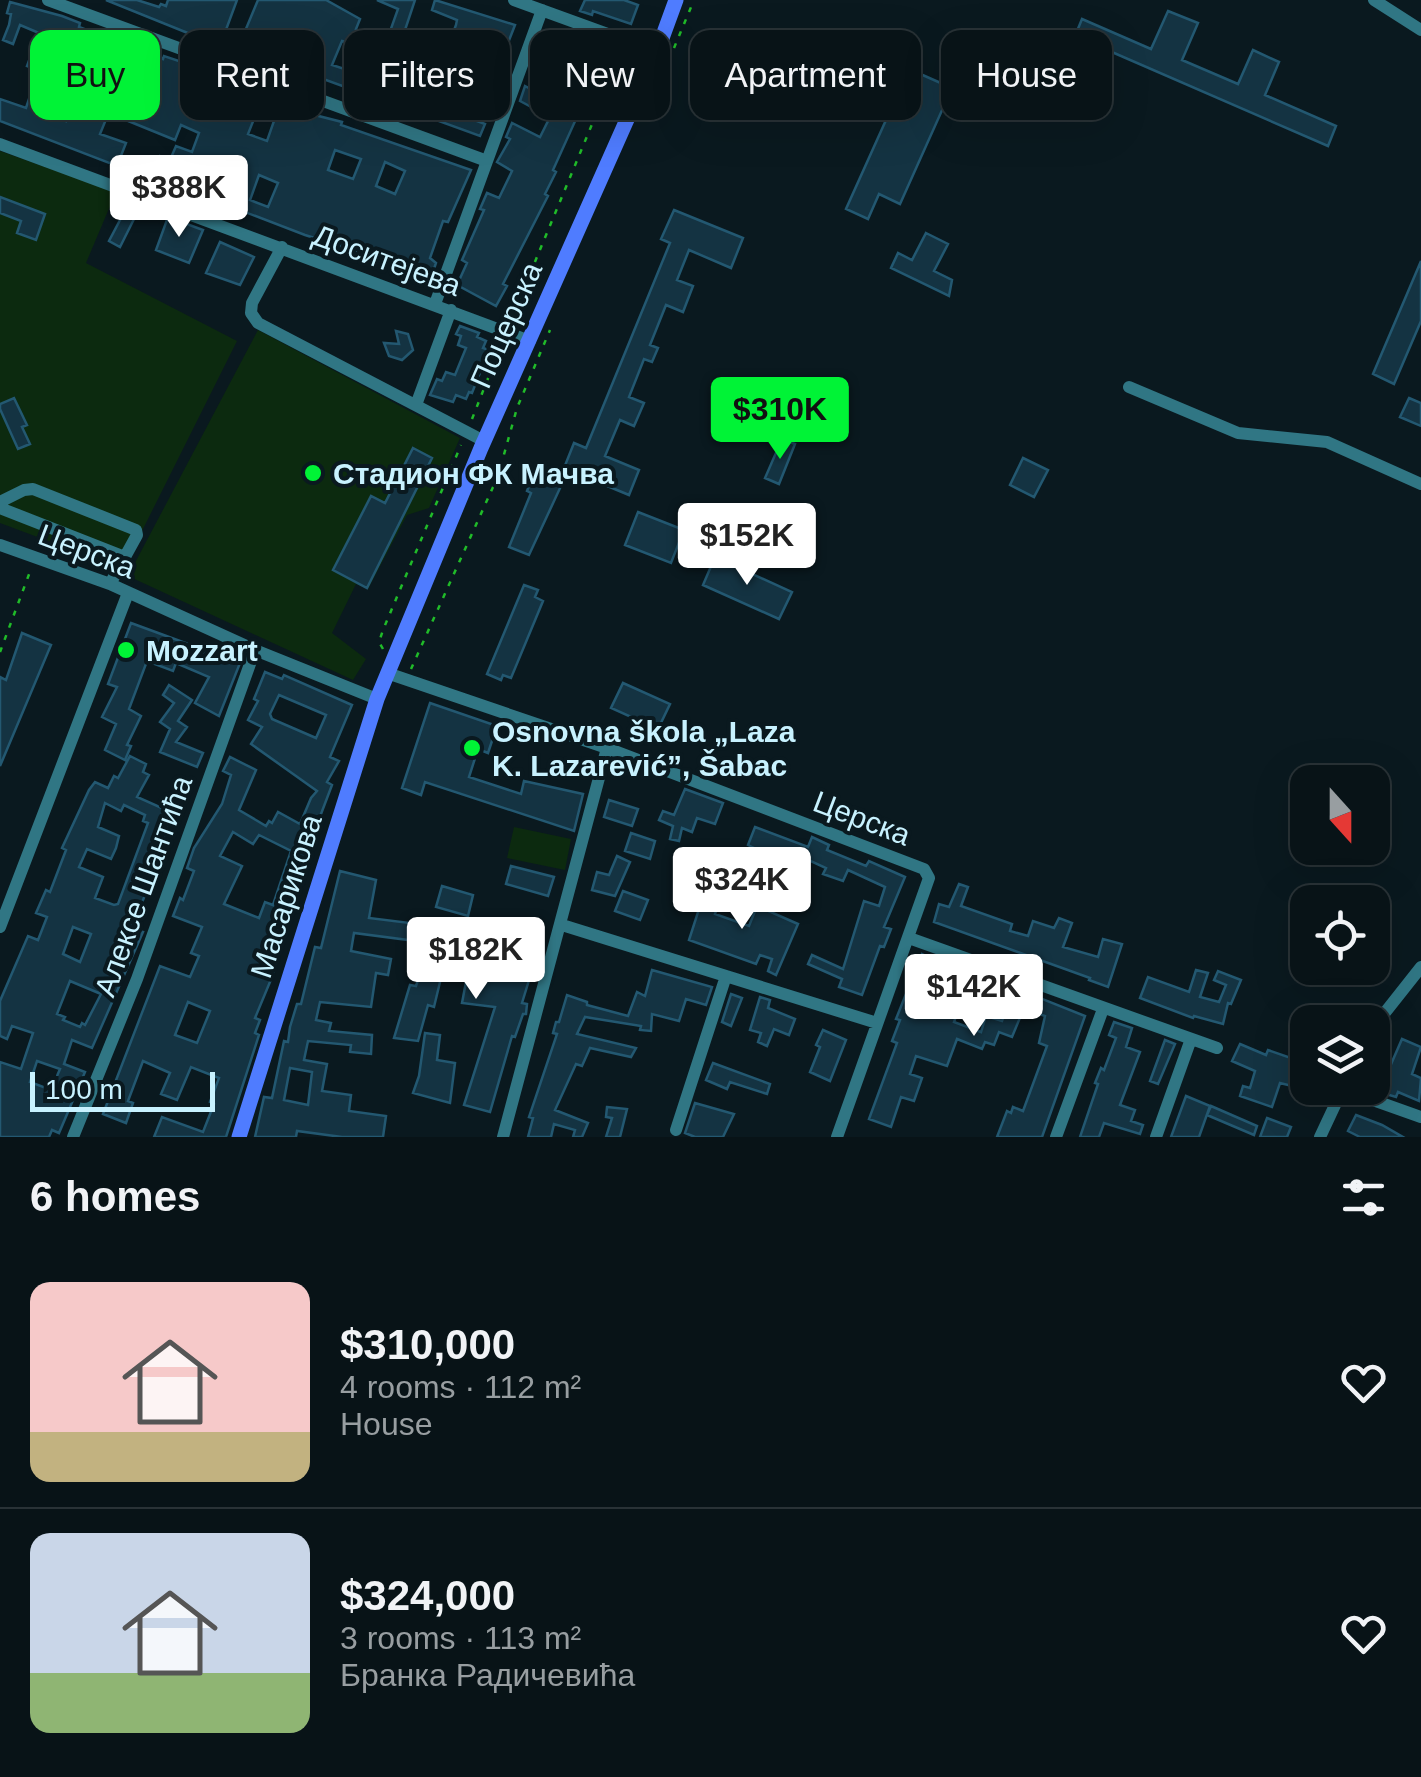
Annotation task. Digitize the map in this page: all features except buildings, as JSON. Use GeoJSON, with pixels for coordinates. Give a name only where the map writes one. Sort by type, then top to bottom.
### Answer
{"type":"FeatureCollection","features":[{"type":"Feature","properties":{"kind":"main road","name":"Поцерска"},"geometry":{"type":"LineString","coordinates":[[669,30],[676,0]]}},
{"type":"Feature","properties":{"kind":"main road","name":"Поцерска"},"geometry":{"type":"LineString","coordinates":[[387,673],[484,441],[633,120]]}},
{"type":"Feature","properties":{"kind":"main road","name":"Масарикова"},"geometry":{"type":"LineString","coordinates":[[239,1137],[387,673]]}},
{"type":"Feature","properties":{"kind":"street"},"geometry":{"type":"LineString","coordinates":[[48,0],[488,161]]}},
{"type":"Feature","properties":{"kind":"street"},"geometry":{"type":"LineString","coordinates":[[514,0],[596,30]]}},
{"type":"Feature","properties":{"kind":"street"},"geometry":{"type":"LineString","coordinates":[[1374,0],[1421,30]]}},
{"type":"Feature","properties":{"kind":"street"},"geometry":{"type":"LineString","coordinates":[[435,304],[542,10]]}},
{"type":"Feature","properties":{"kind":"street","name":"Доситејева"},"geometry":{"type":"LineString","coordinates":[[0,144],[530,341]]}},
{"type":"Feature","properties":{"kind":"street"},"geometry":{"type":"LineString","coordinates":[[282,247],[252,303],[254,319],[484,441]]}},
{"type":"Feature","properties":{"kind":"street"},"geometry":{"type":"LineString","coordinates":[[416,405],[451,310]]}},
{"type":"Feature","properties":{"kind":"street"},"geometry":{"type":"LineString","coordinates":[[1129,387],[1238,433],[1327,442],[1421,484]]}},
{"type":"Feature","properties":{"kind":"street"},"geometry":{"type":"LineString","coordinates":[[0,505],[24,490],[33,489],[136,530],[110,584]]}},
{"type":"Feature","properties":{"kind":"street"},"geometry":{"type":"LineString","coordinates":[[0,505],[125,557]]}},
{"type":"Feature","properties":{"kind":"street","name":"Церска"},"geometry":{"type":"LineString","coordinates":[[0,545],[110,584],[255,650],[377,699]]}},
{"type":"Feature","properties":{"kind":"street"},"geometry":{"type":"LineString","coordinates":[[0,927],[128,593]]}},
{"type":"Feature","properties":{"kind":"street","name":"Алексе Шантића"},"geometry":{"type":"LineString","coordinates":[[73,1137],[137,979],[255,650]]}},
{"type":"Feature","properties":{"kind":"street","name":"Церска"},"geometry":{"type":"LineString","coordinates":[[387,673],[607,748],[924,869],[929,878],[909,938]]}},
{"type":"Feature","properties":{"kind":"street"},"geometry":{"type":"LineString","coordinates":[[503,1137],[607,748]]}},
{"type":"Feature","properties":{"kind":"street"},"geometry":{"type":"LineString","coordinates":[[562,925],[877,1023]]}},
{"type":"Feature","properties":{"kind":"street"},"geometry":{"type":"LineString","coordinates":[[837,1137],[909,938],[1217,1048]]}},
{"type":"Feature","properties":{"kind":"street"},"geometry":{"type":"LineString","coordinates":[[1390,1006],[1421,967]]}},
{"type":"Feature","properties":{"kind":"street"},"geometry":{"type":"LineString","coordinates":[[676,1130],[726,976]]}},
{"type":"Feature","properties":{"kind":"street"},"geometry":{"type":"LineString","coordinates":[[1056,1137],[1103,1009]]}},
{"type":"Feature","properties":{"kind":"street"},"geometry":{"type":"LineString","coordinates":[[1156,1137],[1191,1040]]}},
{"type":"Feature","properties":{"kind":"street"},"geometry":{"type":"LineString","coordinates":[[1320,1137],[1335,1105]]}},
{"type":"Feature","properties":{"kind":"street"},"geometry":{"type":"LineString","coordinates":[[1390,1105],[1421,1116]]}},
{"type":"Feature","properties":{"kind":"path"},"geometry":{"type":"LineString","coordinates":[[670,43],[694,0]]}},
{"type":"Feature","properties":{"kind":"path"},"geometry":{"type":"LineString","coordinates":[[396,654],[380,647],[383,630],[593,120]]}},
{"type":"Feature","properties":{"kind":"path"},"geometry":{"type":"LineString","coordinates":[[406,679],[498,476],[517,408],[555,317]]}},
{"type":"Feature","properties":{"kind":"path"},"geometry":{"type":"LineString","coordinates":[[0,652],[36,558]]}},
{"type":"Feature","properties":{"kind":"green space"},"geometry":{"type":"Polygon","coordinates":[[[0,151],[116,192],[86,263],[237,341],[123,569],[0,523],[0,151]]]}},
{"type":"Feature","properties":{"kind":"green space","name":"Стадион ФК Мачва"},"geometry":{"type":"Polygon","coordinates":[[[258,330],[460,438],[429,508],[407,515],[368,589],[356,584],[332,633],[366,659],[353,680],[128,576],[258,330]]]}},
{"type":"Feature","properties":{"kind":"green space"},"geometry":{"type":"Polygon","coordinates":[[[514,827],[571,839],[565,870],[507,858],[514,827]]]}},
{"type":"Feature","properties":{"kind":"place","name":"Стадион ФК Мачва"},"geometry":{"type":"Point","coordinates":[313,473]}},
{"type":"Feature","properties":{"kind":"place","name":"Mozzart"},"geometry":{"type":"Point","coordinates":[126,650]}},
{"type":"Feature","properties":{"kind":"place","name":"Osnovna škola „Laza K. Lazarević”, Šabac"},"geometry":{"type":"Point","coordinates":[472,748]}}]}
